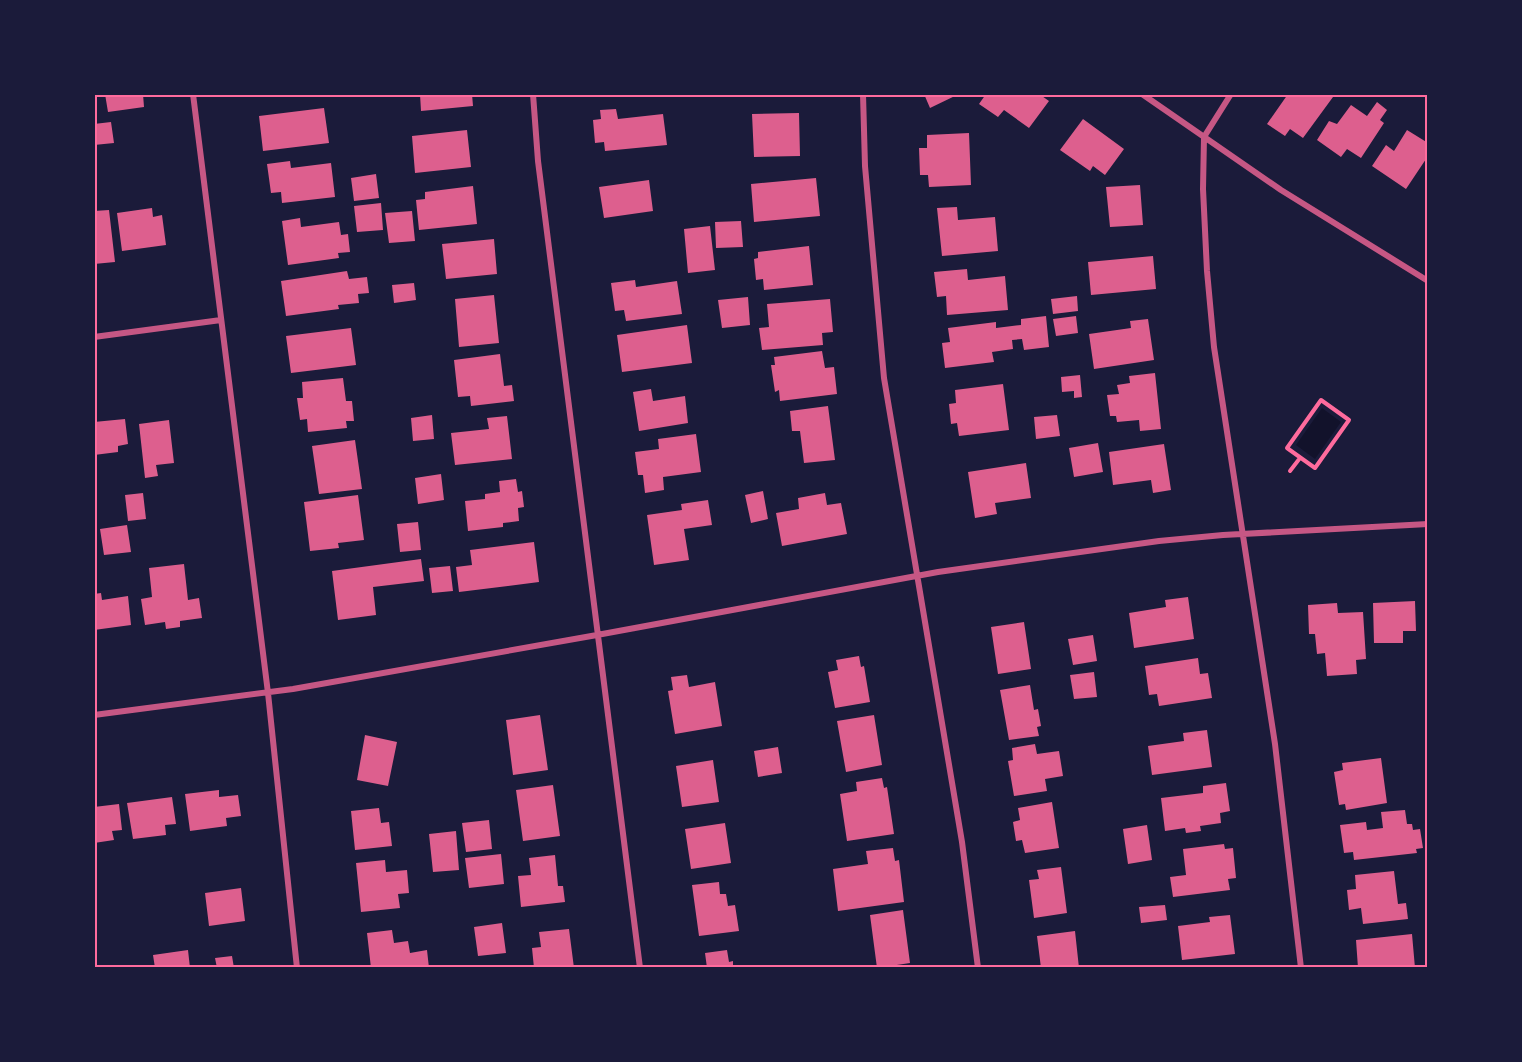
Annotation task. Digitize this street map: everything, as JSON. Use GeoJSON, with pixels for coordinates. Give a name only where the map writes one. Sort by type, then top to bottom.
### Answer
{"type":"FeatureCollection","features":[{"type":"Feature","properties":{"kind":"street"},"geometry":{"type":"LineString","coordinates":[[193,94],[268,693],[297,968]]}},
{"type":"Feature","properties":{"kind":"street"},"geometry":{"type":"LineString","coordinates":[[533,94],[538,161],[640,968]]}},
{"type":"Feature","properties":{"kind":"street"},"geometry":{"type":"LineString","coordinates":[[864,94],[865,166],[884,378],[962,842],[978,968]]}},
{"type":"Feature","properties":{"kind":"street"},"geometry":{"type":"LineString","coordinates":[[1142,94],[1281,190],[1428,281]]}},
{"type":"Feature","properties":{"kind":"street"},"geometry":{"type":"LineString","coordinates":[[1231,94],[1204,137],[1203,189],[1207,271],[1214,347],[1275,744],[1301,968]]}},
{"type":"Feature","properties":{"kind":"street"},"geometry":{"type":"LineString","coordinates":[[94,337],[221,320]]}},
{"type":"Feature","properties":{"kind":"street"},"geometry":{"type":"LineString","coordinates":[[94,715],[268,693],[917,575],[1159,541],[1428,524]]}},
{"type":"Feature","properties":{"kind":"path"},"geometry":{"type":"LineString","coordinates":[[1321,400],[1349,420],[1315,468],[1300,458],[1287,448],[1321,400]]}},
{"type":"Feature","properties":{"kind":"path"},"geometry":{"type":"LineString","coordinates":[[1290,471],[1300,458]]}},
{"type":"Feature","properties":{"kind":"shaded area"},"geometry":{"type":"Polygon","coordinates":[[[1322,408],[1341,422],[1315,459],[1296,445],[1322,408]]]}},
{"type":"Feature","properties":{"kind":"building"},"geometry":{"type":"Polygon","coordinates":[[[105,94],[143,94],[144,107],[108,112],[105,94]]]}},
{"type":"Feature","properties":{"kind":"building"},"geometry":{"type":"Polygon","coordinates":[[[420,94],[472,94],[473,106],[421,111],[420,94]]]}},
{"type":"Feature","properties":{"kind":"building"},"geometry":{"type":"Polygon","coordinates":[[[924,94],[959,94],[930,108],[924,94]]]}},
{"type":"Feature","properties":{"kind":"building"},"geometry":{"type":"Polygon","coordinates":[[[986,94],[1039,94],[1049,101],[1029,128],[1004,110],[998,117],[979,104],[986,94]]]}},
{"type":"Feature","properties":{"kind":"building"},"geometry":{"type":"Polygon","coordinates":[[[1288,94],[1329,94],[1333,97],[1303,138],[1290,129],[1285,136],[1267,124],[1288,94]]]}},
{"type":"Feature","properties":{"kind":"building"},"geometry":{"type":"Polygon","coordinates":[[[1377,102],[1387,110],[1380,120],[1384,123],[1361,158],[1347,149],[1341,157],[1317,140],[1329,121],[1337,124],[1351,105],[1367,116],[1377,102]]]}},
{"type":"Feature","properties":{"kind":"building"},"geometry":{"type":"Polygon","coordinates":[[[324,108],[329,143],[263,151],[259,116],[324,108]]]}},
{"type":"Feature","properties":{"kind":"building"},"geometry":{"type":"Polygon","coordinates":[[[616,109],[618,119],[663,114],[667,145],[605,151],[604,142],[595,143],[593,120],[601,119],[600,110],[616,109]]]}},
{"type":"Feature","properties":{"kind":"building"},"geometry":{"type":"Polygon","coordinates":[[[799,113],[800,156],[754,157],[752,114],[799,113]]]}},
{"type":"Feature","properties":{"kind":"building"},"geometry":{"type":"Polygon","coordinates":[[[1083,119],[1124,149],[1105,175],[1093,166],[1090,171],[1060,150],[1083,119]]]}},
{"type":"Feature","properties":{"kind":"building"},"geometry":{"type":"Polygon","coordinates":[[[111,122],[114,143],[94,145],[94,124],[111,122]]]}},
{"type":"Feature","properties":{"kind":"building"},"geometry":{"type":"Polygon","coordinates":[[[467,130],[471,167],[415,173],[412,136],[467,130]]]}},
{"type":"Feature","properties":{"kind":"building"},"geometry":{"type":"Polygon","coordinates":[[[1407,130],[1428,143],[1428,156],[1406,189],[1372,166],[1386,145],[1394,151],[1407,130]]]}},
{"type":"Feature","properties":{"kind":"building"},"geometry":{"type":"Polygon","coordinates":[[[969,133],[971,185],[929,187],[928,175],[920,175],[919,148],[927,148],[927,135],[969,133]]]}},
{"type":"Feature","properties":{"kind":"building"},"geometry":{"type":"Polygon","coordinates":[[[290,161],[291,168],[331,163],[335,197],[282,203],[281,192],[271,193],[267,164],[290,161]]]}},
{"type":"Feature","properties":{"kind":"building"},"geometry":{"type":"Polygon","coordinates":[[[376,174],[379,198],[354,201],[351,178],[376,174]]]}},
{"type":"Feature","properties":{"kind":"building"},"geometry":{"type":"Polygon","coordinates":[[[816,178],[820,216],[754,222],[751,184],[816,178]]]}},
{"type":"Feature","properties":{"kind":"building"},"geometry":{"type":"Polygon","coordinates":[[[649,180],[653,211],[604,218],[599,187],[649,180]]]}},
{"type":"Feature","properties":{"kind":"building"},"geometry":{"type":"Polygon","coordinates":[[[1140,185],[1143,225],[1110,227],[1106,187],[1140,185]]]}},
{"type":"Feature","properties":{"kind":"building"},"geometry":{"type":"Polygon","coordinates":[[[473,186],[477,224],[419,230],[416,200],[425,199],[425,192],[473,186]]]}},
{"type":"Feature","properties":{"kind":"building"},"geometry":{"type":"Polygon","coordinates":[[[381,203],[383,230],[357,232],[354,206],[381,203]]]}},
{"type":"Feature","properties":{"kind":"building"},"geometry":{"type":"Polygon","coordinates":[[[957,207],[958,220],[995,217],[998,251],[942,256],[937,208],[957,207]]]}},
{"type":"Feature","properties":{"kind":"building"},"geometry":{"type":"Polygon","coordinates":[[[152,208],[153,217],[162,215],[166,245],[122,251],[117,213],[152,208]]]}},
{"type":"Feature","properties":{"kind":"building"},"geometry":{"type":"Polygon","coordinates":[[[109,210],[115,262],[94,264],[94,211],[109,210]]]}},
{"type":"Feature","properties":{"kind":"building"},"geometry":{"type":"Polygon","coordinates":[[[412,211],[415,241],[389,243],[385,213],[412,211]]]}},
{"type":"Feature","properties":{"kind":"building"},"geometry":{"type":"Polygon","coordinates":[[[300,218],[301,227],[339,222],[341,235],[348,234],[350,252],[338,253],[339,258],[288,265],[282,221],[300,218]]]}},
{"type":"Feature","properties":{"kind":"building"},"geometry":{"type":"Polygon","coordinates":[[[741,221],[743,247],[716,248],[715,222],[741,221]]]}},
{"type":"Feature","properties":{"kind":"building"},"geometry":{"type":"Polygon","coordinates":[[[710,226],[715,270],[688,273],[684,229],[710,226]]]}},
{"type":"Feature","properties":{"kind":"building"},"geometry":{"type":"Polygon","coordinates":[[[494,239],[497,274],[446,279],[442,244],[494,239]]]}},
{"type":"Feature","properties":{"kind":"building"},"geometry":{"type":"Polygon","coordinates":[[[809,246],[813,285],[764,290],[763,279],[756,280],[754,259],[758,258],[758,252],[809,246]]]}},
{"type":"Feature","properties":{"kind":"building"},"geometry":{"type":"Polygon","coordinates":[[[1153,256],[1156,289],[1091,295],[1088,262],[1153,256]]]}},
{"type":"Feature","properties":{"kind":"building"},"geometry":{"type":"Polygon","coordinates":[[[967,269],[968,280],[1005,276],[1008,310],[947,315],[946,296],[937,297],[934,272],[967,269]]]}},
{"type":"Feature","properties":{"kind":"building"},"geometry":{"type":"Polygon","coordinates":[[[347,271],[349,279],[367,277],[369,293],[358,294],[359,303],[338,305],[339,309],[286,316],[281,281],[347,271]]]}},
{"type":"Feature","properties":{"kind":"building"},"geometry":{"type":"Polygon","coordinates":[[[635,280],[636,287],[677,281],[682,314],[626,321],[624,310],[615,311],[611,283],[635,280]]]}},
{"type":"Feature","properties":{"kind":"building"},"geometry":{"type":"Polygon","coordinates":[[[414,283],[416,300],[394,303],[392,285],[414,283]]]}},
{"type":"Feature","properties":{"kind":"building"},"geometry":{"type":"Polygon","coordinates":[[[494,295],[499,343],[459,347],[455,299],[494,295]]]}},
{"type":"Feature","properties":{"kind":"building"},"geometry":{"type":"Polygon","coordinates":[[[1077,296],[1078,311],[1053,314],[1051,299],[1077,296]]]}},
{"type":"Feature","properties":{"kind":"building"},"geometry":{"type":"Polygon","coordinates":[[[748,297],[750,325],[722,328],[718,300],[748,297]]]}},
{"type":"Feature","properties":{"kind":"building"},"geometry":{"type":"Polygon","coordinates":[[[830,299],[833,332],[822,333],[823,345],[762,350],[759,328],[769,327],[767,304],[830,299]]]}},
{"type":"Feature","properties":{"kind":"building"},"geometry":{"type":"Polygon","coordinates":[[[1046,316],[1049,347],[1024,350],[1022,339],[1012,340],[1013,349],[992,352],[994,362],[945,368],[942,343],[950,342],[948,328],[996,322],[996,328],[1021,325],[1021,319],[1046,316]]]}},
{"type":"Feature","properties":{"kind":"building"},"geometry":{"type":"Polygon","coordinates":[[[1076,316],[1078,333],[1056,336],[1053,319],[1076,316]]]}},
{"type":"Feature","properties":{"kind":"building"},"geometry":{"type":"Polygon","coordinates":[[[1148,319],[1154,360],[1094,369],[1089,334],[1131,328],[1130,321],[1148,319]]]}},
{"type":"Feature","properties":{"kind":"building"},"geometry":{"type":"Polygon","coordinates":[[[687,325],[692,363],[622,372],[617,335],[687,325]]]}},
{"type":"Feature","properties":{"kind":"building"},"geometry":{"type":"Polygon","coordinates":[[[351,328],[356,365],[291,373],[286,336],[351,328]]]}},
{"type":"Feature","properties":{"kind":"building"},"geometry":{"type":"Polygon","coordinates":[[[822,351],[825,368],[834,367],[837,394],[780,401],[779,390],[775,392],[771,365],[775,365],[774,357],[822,351]]]}},
{"type":"Feature","properties":{"kind":"building"},"geometry":{"type":"Polygon","coordinates":[[[500,354],[504,386],[512,385],[514,401],[471,406],[470,396],[458,397],[454,360],[500,354]]]}},
{"type":"Feature","properties":{"kind":"building"},"geometry":{"type":"Polygon","coordinates":[[[1155,373],[1161,429],[1140,431],[1139,420],[1117,422],[1116,416],[1110,416],[1107,395],[1119,394],[1117,385],[1130,383],[1129,376],[1155,373]]]}},
{"type":"Feature","properties":{"kind":"building"},"geometry":{"type":"Polygon","coordinates":[[[1080,375],[1082,397],[1074,398],[1074,391],[1062,392],[1061,377],[1080,375]]]}},
{"type":"Feature","properties":{"kind":"building"},"geometry":{"type":"Polygon","coordinates":[[[343,378],[346,401],[352,401],[354,421],[346,421],[347,428],[308,432],[307,419],[300,420],[297,398],[303,398],[302,382],[343,378]]]}},
{"type":"Feature","properties":{"kind":"building"},"geometry":{"type":"Polygon","coordinates":[[[1003,384],[1009,430],[959,436],[957,423],[951,424],[949,404],[956,403],[955,390],[1003,384]]]}},
{"type":"Feature","properties":{"kind":"building"},"geometry":{"type":"Polygon","coordinates":[[[651,389],[653,401],[685,396],[688,423],[639,431],[633,392],[651,389]]]}},
{"type":"Feature","properties":{"kind":"building"},"geometry":{"type":"Polygon","coordinates":[[[828,406],[835,460],[804,463],[800,431],[792,431],[790,411],[828,406]]]}},
{"type":"Feature","properties":{"kind":"building"},"geometry":{"type":"Polygon","coordinates":[[[432,415],[434,439],[413,441],[411,418],[432,415]]]}},
{"type":"Feature","properties":{"kind":"building"},"geometry":{"type":"Polygon","coordinates":[[[1057,415],[1060,436],[1036,439],[1034,417],[1057,415]]]}},
{"type":"Feature","properties":{"kind":"building"},"geometry":{"type":"Polygon","coordinates":[[[507,416],[512,459],[455,465],[451,433],[489,429],[487,418],[507,416]]]}},
{"type":"Feature","properties":{"kind":"building"},"geometry":{"type":"Polygon","coordinates":[[[125,419],[128,444],[118,446],[118,452],[94,455],[94,422],[125,419]]]}},
{"type":"Feature","properties":{"kind":"building"},"geometry":{"type":"Polygon","coordinates":[[[169,420],[174,463],[156,465],[158,476],[145,478],[139,424],[169,420]]]}},
{"type":"Feature","properties":{"kind":"building"},"geometry":{"type":"Polygon","coordinates":[[[696,434],[701,472],[663,477],[664,490],[645,493],[643,475],[638,475],[635,452],[659,449],[658,439],[696,434]]]}},
{"type":"Feature","properties":{"kind":"building"},"geometry":{"type":"Polygon","coordinates":[[[355,440],[362,489],[319,494],[312,446],[355,440]]]}},
{"type":"Feature","properties":{"kind":"building"},"geometry":{"type":"Polygon","coordinates":[[[1098,443],[1103,472],[1074,477],[1069,448],[1098,443]]]}},
{"type":"Feature","properties":{"kind":"building"},"geometry":{"type":"Polygon","coordinates":[[[1164,444],[1171,490],[1153,493],[1151,480],[1113,485],[1109,452],[1164,444]]]}},
{"type":"Feature","properties":{"kind":"building"},"geometry":{"type":"Polygon","coordinates":[[[1026,463],[1031,498],[995,503],[997,514],[975,518],[968,472],[1026,463]]]}},
{"type":"Feature","properties":{"kind":"building"},"geometry":{"type":"Polygon","coordinates":[[[441,474],[444,500],[418,504],[415,478],[441,474]]]}},
{"type":"Feature","properties":{"kind":"building"},"geometry":{"type":"Polygon","coordinates":[[[516,479],[518,492],[522,491],[524,507],[518,508],[519,521],[503,523],[503,527],[468,531],[465,501],[485,499],[485,494],[500,492],[499,481],[516,479]]]}},
{"type":"Feature","properties":{"kind":"building"},"geometry":{"type":"Polygon","coordinates":[[[763,491],[768,519],[751,523],[745,495],[763,491]]]}},
{"type":"Feature","properties":{"kind":"building"},"geometry":{"type":"Polygon","coordinates":[[[143,493],[146,519],[128,521],[125,495],[143,493]]]}},
{"type":"Feature","properties":{"kind":"building"},"geometry":{"type":"Polygon","coordinates":[[[825,493],[827,505],[841,503],[847,534],[782,546],[776,513],[799,509],[798,498],[825,493]]]}},
{"type":"Feature","properties":{"kind":"building"},"geometry":{"type":"Polygon","coordinates":[[[358,495],[364,540],[338,543],[339,548],[310,551],[304,502],[358,495]]]}},
{"type":"Feature","properties":{"kind":"building"},"geometry":{"type":"Polygon","coordinates":[[[708,500],[712,525],[684,529],[689,560],[654,565],[647,515],[682,510],[681,504],[708,500]]]}},
{"type":"Feature","properties":{"kind":"building"},"geometry":{"type":"Polygon","coordinates":[[[418,522],[421,550],[400,552],[397,524],[418,522]]]}},
{"type":"Feature","properties":{"kind":"building"},"geometry":{"type":"Polygon","coordinates":[[[127,525],[131,552],[104,555],[100,529],[127,525]]]}},
{"type":"Feature","properties":{"kind":"building"},"geometry":{"type":"Polygon","coordinates":[[[534,542],[539,582],[459,592],[456,567],[472,565],[470,550],[534,542]]]}},
{"type":"Feature","properties":{"kind":"building"},"geometry":{"type":"Polygon","coordinates":[[[421,559],[424,581],[373,587],[376,615],[338,620],[332,571],[421,559]]]}},
{"type":"Feature","properties":{"kind":"building"},"geometry":{"type":"Polygon","coordinates":[[[184,564],[188,600],[199,598],[202,618],[180,621],[180,627],[166,629],[165,622],[145,625],[141,599],[152,597],[149,568],[184,564]]]}},
{"type":"Feature","properties":{"kind":"building"},"geometry":{"type":"Polygon","coordinates":[[[450,566],[453,591],[432,593],[429,568],[450,566]]]}},
{"type":"Feature","properties":{"kind":"building"},"geometry":{"type":"Polygon","coordinates":[[[101,593],[102,600],[128,596],[131,625],[94,630],[94,594],[101,593]]]}},
{"type":"Feature","properties":{"kind":"building"},"geometry":{"type":"Polygon","coordinates":[[[1188,597],[1194,639],[1134,648],[1129,613],[1166,607],[1165,600],[1188,597]]]}},
{"type":"Feature","properties":{"kind":"building"},"geometry":{"type":"Polygon","coordinates":[[[1415,601],[1416,631],[1403,631],[1403,643],[1374,643],[1373,603],[1415,601]]]}},
{"type":"Feature","properties":{"kind":"building"},"geometry":{"type":"Polygon","coordinates":[[[1337,603],[1338,613],[1363,612],[1366,659],[1356,660],[1357,674],[1327,676],[1325,653],[1317,654],[1315,634],[1309,634],[1308,605],[1337,603]]]}},
{"type":"Feature","properties":{"kind":"building"},"geometry":{"type":"Polygon","coordinates":[[[1024,622],[1031,669],[998,674],[991,627],[1024,622]]]}},
{"type":"Feature","properties":{"kind":"building"},"geometry":{"type":"Polygon","coordinates":[[[1093,635],[1097,661],[1073,665],[1068,639],[1093,635]]]}},
{"type":"Feature","properties":{"kind":"building"},"geometry":{"type":"Polygon","coordinates":[[[859,656],[861,667],[864,666],[870,702],[835,708],[828,672],[838,670],[836,660],[859,656]]]}},
{"type":"Feature","properties":{"kind":"building"},"geometry":{"type":"Polygon","coordinates":[[[1198,658],[1200,674],[1208,673],[1212,698],[1159,706],[1157,694],[1149,695],[1145,666],[1198,658]]]}},
{"type":"Feature","properties":{"kind":"building"},"geometry":{"type":"Polygon","coordinates":[[[1094,672],[1097,697],[1074,699],[1070,675],[1094,672]]]}},
{"type":"Feature","properties":{"kind":"building"},"geometry":{"type":"Polygon","coordinates":[[[687,675],[689,687],[715,682],[722,726],[675,734],[668,691],[673,690],[671,677],[687,675]]]}},
{"type":"Feature","properties":{"kind":"building"},"geometry":{"type":"Polygon","coordinates":[[[1030,685],[1034,710],[1038,709],[1041,726],[1037,727],[1039,736],[1009,740],[1000,690],[1030,685]]]}},
{"type":"Feature","properties":{"kind":"building"},"geometry":{"type":"Polygon","coordinates":[[[540,715],[548,770],[513,775],[506,720],[540,715]]]}},
{"type":"Feature","properties":{"kind":"building"},"geometry":{"type":"Polygon","coordinates":[[[874,715],[882,765],[846,772],[837,721],[874,715]]]}},
{"type":"Feature","properties":{"kind":"building"},"geometry":{"type":"Polygon","coordinates":[[[1207,730],[1212,767],[1152,775],[1148,746],[1184,741],[1183,733],[1207,730]]]}},
{"type":"Feature","properties":{"kind":"building"},"geometry":{"type":"Polygon","coordinates":[[[365,735],[397,742],[388,786],[357,780],[365,735]]]}},
{"type":"Feature","properties":{"kind":"building"},"geometry":{"type":"Polygon","coordinates":[[[1035,744],[1037,754],[1059,751],[1063,776],[1045,779],[1047,791],[1014,796],[1008,761],[1013,760],[1012,748],[1035,744]]]}},
{"type":"Feature","properties":{"kind":"building"},"geometry":{"type":"Polygon","coordinates":[[[778,747],[782,773],[758,777],[754,751],[778,747]]]}},
{"type":"Feature","properties":{"kind":"building"},"geometry":{"type":"Polygon","coordinates":[[[1381,758],[1387,803],[1346,810],[1345,804],[1339,805],[1334,772],[1343,770],[1342,763],[1381,758]]]}},
{"type":"Feature","properties":{"kind":"building"},"geometry":{"type":"Polygon","coordinates":[[[713,760],[719,802],[682,807],[676,766],[713,760]]]}},
{"type":"Feature","properties":{"kind":"building"},"geometry":{"type":"Polygon","coordinates":[[[882,778],[884,788],[887,787],[894,834],[847,841],[840,794],[857,791],[856,782],[882,778]]]}},
{"type":"Feature","properties":{"kind":"building"},"geometry":{"type":"Polygon","coordinates":[[[1226,783],[1230,811],[1220,813],[1221,823],[1200,826],[1201,831],[1186,833],[1185,828],[1165,831],[1161,798],[1203,793],[1203,786],[1226,783]]]}},
{"type":"Feature","properties":{"kind":"building"},"geometry":{"type":"Polygon","coordinates":[[[553,785],[560,836],[523,841],[516,790],[553,785]]]}},
{"type":"Feature","properties":{"kind":"building"},"geometry":{"type":"Polygon","coordinates":[[[219,790],[219,797],[238,795],[241,816],[226,818],[227,826],[190,831],[185,794],[219,790]]]}},
{"type":"Feature","properties":{"kind":"building"},"geometry":{"type":"Polygon","coordinates":[[[172,797],[176,824],[165,825],[166,835],[133,839],[127,803],[172,797]]]}},
{"type":"Feature","properties":{"kind":"building"},"geometry":{"type":"Polygon","coordinates":[[[1052,802],[1059,848],[1025,853],[1022,840],[1016,841],[1013,822],[1020,820],[1018,808],[1052,802]]]}},
{"type":"Feature","properties":{"kind":"building"},"geometry":{"type":"Polygon","coordinates":[[[119,804],[122,830],[112,831],[114,840],[94,843],[94,807],[119,804]]]}},
{"type":"Feature","properties":{"kind":"building"},"geometry":{"type":"Polygon","coordinates":[[[379,808],[381,823],[389,822],[392,846],[355,850],[351,811],[379,808]]]}},
{"type":"Feature","properties":{"kind":"building"},"geometry":{"type":"Polygon","coordinates":[[[1405,810],[1407,824],[1412,824],[1413,830],[1420,829],[1423,848],[1416,849],[1417,853],[1354,860],[1353,852],[1344,853],[1340,825],[1366,822],[1367,830],[1383,828],[1381,812],[1405,810]]]}},
{"type":"Feature","properties":{"kind":"building"},"geometry":{"type":"Polygon","coordinates":[[[489,820],[492,849],[466,852],[462,823],[489,820]]]}},
{"type":"Feature","properties":{"kind":"building"},"geometry":{"type":"Polygon","coordinates":[[[725,823],[731,863],[691,869],[685,829],[725,823]]]}},
{"type":"Feature","properties":{"kind":"building"},"geometry":{"type":"Polygon","coordinates":[[[1147,825],[1152,860],[1128,864],[1123,829],[1147,825]]]}},
{"type":"Feature","properties":{"kind":"building"},"geometry":{"type":"Polygon","coordinates":[[[456,831],[459,870],[433,872],[429,834],[456,831]]]}},
{"type":"Feature","properties":{"kind":"building"},"geometry":{"type":"Polygon","coordinates":[[[1224,844],[1225,849],[1233,848],[1236,878],[1228,879],[1230,890],[1173,897],[1170,877],[1186,875],[1183,849],[1224,844]]]}},
{"type":"Feature","properties":{"kind":"building"},"geometry":{"type":"Polygon","coordinates":[[[893,848],[895,861],[899,860],[904,902],[838,911],[833,869],[868,864],[866,851],[893,848]]]}},
{"type":"Feature","properties":{"kind":"building"},"geometry":{"type":"Polygon","coordinates":[[[501,854],[504,884],[469,888],[465,858],[501,854]]]}},
{"type":"Feature","properties":{"kind":"building"},"geometry":{"type":"Polygon","coordinates":[[[555,855],[558,886],[563,886],[565,902],[521,907],[518,876],[531,875],[529,858],[555,855]]]}},
{"type":"Feature","properties":{"kind":"building"},"geometry":{"type":"Polygon","coordinates":[[[385,860],[386,872],[407,870],[409,893],[398,894],[400,908],[361,912],[356,863],[385,860]]]}},
{"type":"Feature","properties":{"kind":"building"},"geometry":{"type":"Polygon","coordinates":[[[1061,867],[1067,913],[1034,918],[1029,880],[1039,879],[1037,870],[1061,867]]]}},
{"type":"Feature","properties":{"kind":"building"},"geometry":{"type":"Polygon","coordinates":[[[1394,871],[1398,904],[1406,903],[1408,919],[1363,924],[1361,908],[1349,910],[1347,890],[1356,889],[1355,875],[1394,871]]]}},
{"type":"Feature","properties":{"kind":"building"},"geometry":{"type":"Polygon","coordinates":[[[719,882],[720,894],[726,894],[728,906],[735,905],[739,931],[699,936],[692,885],[719,882]]]}},
{"type":"Feature","properties":{"kind":"building"},"geometry":{"type":"Polygon","coordinates":[[[241,888],[245,921],[209,926],[205,893],[241,888]]]}},
{"type":"Feature","properties":{"kind":"building"},"geometry":{"type":"Polygon","coordinates":[[[1165,905],[1167,920],[1141,923],[1139,907],[1165,905]]]}},
{"type":"Feature","properties":{"kind":"building"},"geometry":{"type":"Polygon","coordinates":[[[903,910],[910,963],[877,968],[870,915],[903,910]]]}},
{"type":"Feature","properties":{"kind":"building"},"geometry":{"type":"Polygon","coordinates":[[[1230,915],[1235,954],[1182,960],[1178,926],[1210,922],[1209,917],[1230,915]]]}},
{"type":"Feature","properties":{"kind":"building"},"geometry":{"type":"Polygon","coordinates":[[[502,923],[506,953],[478,956],[474,927],[502,923]]]}},
{"type":"Feature","properties":{"kind":"building"},"geometry":{"type":"Polygon","coordinates":[[[569,929],[574,968],[534,968],[532,948],[541,947],[539,932],[569,929]]]}},
{"type":"Feature","properties":{"kind":"building"},"geometry":{"type":"Polygon","coordinates":[[[392,930],[394,943],[408,941],[410,953],[427,950],[429,968],[371,968],[367,933],[392,930]]]}},
{"type":"Feature","properties":{"kind":"building"},"geometry":{"type":"Polygon","coordinates":[[[1075,931],[1079,968],[1041,968],[1037,936],[1075,931]]]}},
{"type":"Feature","properties":{"kind":"building"},"geometry":{"type":"Polygon","coordinates":[[[1412,934],[1415,968],[1358,968],[1356,940],[1412,934]]]}},
{"type":"Feature","properties":{"kind":"building"},"geometry":{"type":"Polygon","coordinates":[[[188,950],[190,968],[155,968],[153,955],[188,950]]]}},
{"type":"Feature","properties":{"kind":"building"},"geometry":{"type":"Polygon","coordinates":[[[727,950],[729,962],[733,961],[733,968],[707,968],[705,953],[727,950]]]}},
{"type":"Feature","properties":{"kind":"building"},"geometry":{"type":"Polygon","coordinates":[[[232,956],[234,968],[217,968],[215,958],[232,956]]]}}]}
